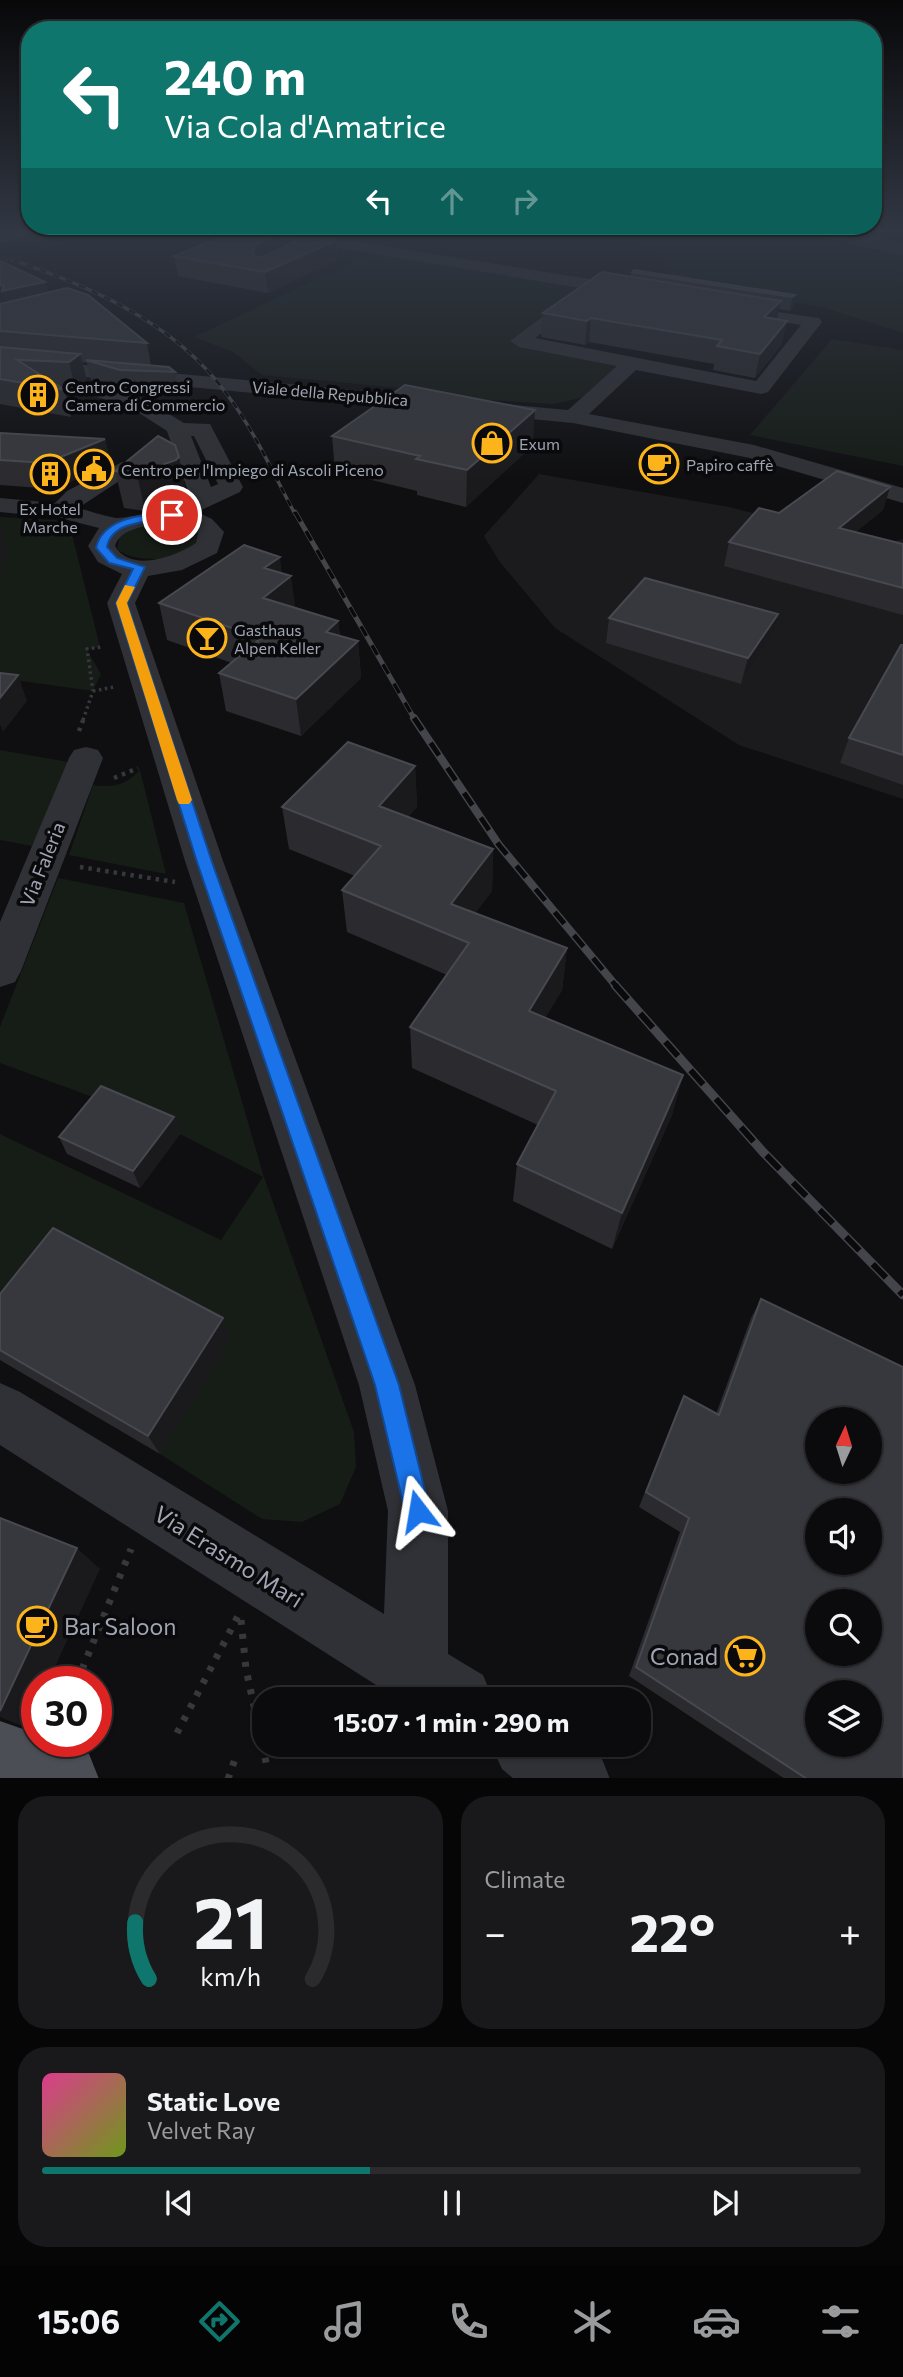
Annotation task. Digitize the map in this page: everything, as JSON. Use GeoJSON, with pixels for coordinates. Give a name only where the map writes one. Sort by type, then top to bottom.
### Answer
{"type":"FeatureCollection","features":[{"type":"Feature","properties":{"kind":"main road"},"geometry":{"type":"LineString","coordinates":[[0,1756],[61,1778]]}},
{"type":"Feature","properties":{"kind":"street"},"geometry":{"type":"LineString","coordinates":[[560,314],[519,341],[761,388],[813,322],[765,314]]}},
{"type":"Feature","properties":{"kind":"street","name":"Viale della Repubblica"},"geometry":{"type":"LineString","coordinates":[[0,363],[573,417],[754,452],[903,496]]}},
{"type":"Feature","properties":{"kind":"street"},"geometry":{"type":"LineString","coordinates":[[573,417],[632,363]]}},
{"type":"Feature","properties":{"kind":"street"},"geometry":{"type":"LineString","coordinates":[[0,373],[90,389],[137,403],[177,428],[201,494],[183,510],[134,520],[119,526],[103,540],[102,548],[113,561],[139,567],[172,565],[199,554],[208,547],[211,532],[206,525],[183,510]]}},
{"type":"Feature","properties":{"kind":"street"},"geometry":{"type":"LineString","coordinates":[[61,511],[76,496],[122,469]]}},
{"type":"Feature","properties":{"kind":"street"},"geometry":{"type":"LineString","coordinates":[[0,505],[61,511],[119,526]]}},
{"type":"Feature","properties":{"kind":"street"},"geometry":{"type":"LineString","coordinates":[[139,567],[121,603],[204,862],[387,1385],[418,1511],[437,1684]]}},
{"type":"Feature","properties":{"kind":"street","name":"Via Faleria"},"geometry":{"type":"LineString","coordinates":[[0,971],[81,768]]}},
{"type":"Feature","properties":{"kind":"street","name":"Via Erasmo Mari"},"geometry":{"type":"LineString","coordinates":[[0,1412],[437,1684]]}},
{"type":"Feature","properties":{"kind":"street"},"geometry":{"type":"LineString","coordinates":[[543,1757],[574,1778]]}},
{"type":"Feature","properties":{"kind":"path"},"geometry":{"type":"LineString","coordinates":[[87,649],[93,691],[76,738],[81,768],[105,782],[169,754]]}},
{"type":"Feature","properties":{"kind":"path"},"geometry":{"type":"LineString","coordinates":[[43,861],[174,883],[204,862]]}},
{"type":"Feature","properties":{"kind":"path"},"geometry":{"type":"LineString","coordinates":[[84,1666],[134,1543],[144,1550]]}},
{"type":"Feature","properties":{"kind":"path"},"geometry":{"type":"LineString","coordinates":[[230,1605],[240,1612],[246,1668],[267,1767]]}},
{"type":"Feature","properties":{"kind":"path"},"geometry":{"type":"LineString","coordinates":[[177,1733],[240,1612]]}},
{"type":"Feature","properties":{"kind":"path"},"geometry":{"type":"LineString","coordinates":[[228,1778],[236,1756]]}},
{"type":"Feature","properties":{"kind":"shaded area"},"geometry":{"type":"Polygon","coordinates":[[[243,314],[547,314],[510,342],[611,361],[620,368],[584,397],[554,404],[472,399],[402,388],[262,375],[233,352],[194,337],[243,314]]]}},
{"type":"Feature","properties":{"kind":"shaded area"},"geometry":{"type":"Polygon","coordinates":[[[844,314],[903,314],[903,333],[844,314]]]}},
{"type":"Feature","properties":{"kind":"shaded area"},"geometry":{"type":"Polygon","coordinates":[[[832,339],[903,350],[903,466],[750,435],[832,339]]]}},
{"type":"Feature","properties":{"kind":"shaded area"},"geometry":{"type":"Polygon","coordinates":[[[539,474],[729,507],[881,545],[903,539],[903,799],[739,745],[555,628],[499,561],[484,536],[539,474]]]}},
{"type":"Feature","properties":{"kind":"shaded area"},"geometry":{"type":"Polygon","coordinates":[[[0,517],[56,520],[70,526],[100,647],[87,650],[101,674],[93,691],[0,678],[0,517]]]}},
{"type":"Feature","properties":{"kind":"shaded area"},"geometry":{"type":"Polygon","coordinates":[[[176,522],[194,528],[198,534],[196,544],[188,551],[177,556],[150,559],[125,554],[117,549],[120,535],[139,525],[176,522]]]}},
{"type":"Feature","properties":{"kind":"shaded area"},"geometry":{"type":"Polygon","coordinates":[[[0,750],[69,762],[32,846],[0,840],[0,750]]]}},
{"type":"Feature","properties":{"kind":"shaded area"},"geometry":{"type":"Polygon","coordinates":[[[140,770],[166,874],[69,855],[93,785],[119,784],[140,770]]]}},
{"type":"Feature","properties":{"kind":"shaded area"},"geometry":{"type":"Polygon","coordinates":[[[58,878],[184,903],[264,1177],[354,1432],[356,1467],[340,1504],[302,1522],[262,1519],[160,1454],[231,1339],[0,1336],[0,1134],[221,1240],[263,1177],[180,1134],[109,1103],[0,1063],[0,1027],[58,878]]]}},
{"type":"Feature","properties":{"kind":"building"},"geometry":{"type":"Polygon","coordinates":[[[0,314],[111,314],[147,343],[0,331],[0,314]]]}},
{"type":"Feature","properties":{"kind":"building"},"geometry":{"type":"Polygon","coordinates":[[[548,314],[767,314],[764,317],[787,321],[760,354],[717,346],[722,340],[591,318],[587,321],[548,314]]]}},
{"type":"Feature","properties":{"kind":"building"},"geometry":{"type":"Polygon","coordinates":[[[0,347],[80,354],[69,362],[17,360],[65,390],[0,379],[0,347]]]}},
{"type":"Feature","properties":{"kind":"building"},"geometry":{"type":"Polygon","coordinates":[[[86,360],[169,367],[175,372],[120,370],[86,360]]]}},
{"type":"Feature","properties":{"kind":"building"},"geometry":{"type":"Polygon","coordinates":[[[405,385],[535,410],[467,470],[332,436],[405,385]]]}},
{"type":"Feature","properties":{"kind":"building"},"geometry":{"type":"Polygon","coordinates":[[[0,433],[105,439],[46,463],[0,460],[0,433]]]}},
{"type":"Feature","properties":{"kind":"building"},"geometry":{"type":"Polygon","coordinates":[[[158,436],[175,445],[179,457],[176,460],[137,474],[115,471],[158,436]]]}},
{"type":"Feature","properties":{"kind":"building"},"geometry":{"type":"Polygon","coordinates":[[[837,471],[890,487],[839,528],[903,544],[903,588],[729,542],[759,508],[779,513],[837,471]]]}},
{"type":"Feature","properties":{"kind":"building"},"geometry":{"type":"Polygon","coordinates":[[[244,545],[280,557],[264,568],[291,576],[263,598],[338,621],[326,632],[358,641],[296,699],[219,673],[261,638],[159,603],[244,545]]]}},
{"type":"Feature","properties":{"kind":"building"},"geometry":{"type":"Polygon","coordinates":[[[645,578],[778,614],[748,658],[609,618],[645,578]]]}},
{"type":"Feature","properties":{"kind":"building"},"geometry":{"type":"Polygon","coordinates":[[[903,645],[903,755],[849,738],[903,645]]]}},
{"type":"Feature","properties":{"kind":"building"},"geometry":{"type":"Polygon","coordinates":[[[0,673],[18,675],[0,698],[0,673]]]}},
{"type":"Feature","properties":{"kind":"building"},"geometry":{"type":"Polygon","coordinates":[[[348,742],[415,766],[379,806],[493,849],[451,904],[567,948],[529,1011],[683,1075],[622,1213],[517,1164],[556,1091],[410,1027],[469,943],[342,890],[381,846],[282,807],[348,742]]]}},
{"type":"Feature","properties":{"kind":"building"},"geometry":{"type":"Polygon","coordinates":[[[101,1086],[174,1117],[133,1171],[59,1137],[101,1086]]]}},
{"type":"Feature","properties":{"kind":"building"},"geometry":{"type":"Polygon","coordinates":[[[53,1228],[223,1318],[148,1436],[0,1350],[0,1294],[53,1228]]]}},
{"type":"Feature","properties":{"kind":"building"},"geometry":{"type":"Polygon","coordinates":[[[761,1299],[903,1367],[903,1778],[805,1778],[636,1667],[689,1518],[646,1492],[684,1396],[719,1415],[761,1299]]]}},
{"type":"Feature","properties":{"kind":"building"},"geometry":{"type":"Polygon","coordinates":[[[0,1518],[77,1548],[0,1711],[0,1518]]]}},
{"type":"Feature","properties":{"kind":"railway"},"geometry":{"type":"LineString","coordinates":[[135,314],[180,345],[204,367],[226,393],[246,422],[295,514]]}},
{"type":"Feature","properties":{"kind":"railway"},"geometry":{"type":"LineString","coordinates":[[295,512],[415,720]]}},
{"type":"Feature","properties":{"kind":"railway"},"geometry":{"type":"LineString","coordinates":[[414,718],[499,845],[617,987]]}},
{"type":"Feature","properties":{"kind":"railway"},"geometry":{"type":"LineString","coordinates":[[615,985],[763,1152],[903,1295]]}},
{"type":"Feature","properties":{"kind":"slow traffic"},"geometry":{"type":"LineString","coordinates":[[129,587],[121,603],[184,800]]}},
{"type":"Feature","properties":{"kind":"place","name":"Centro Congressi Camera di Commercio"},"geometry":{"type":"Point","coordinates":[38,395]}},
{"type":"Feature","properties":{"kind":"place","name":"Exum"},"geometry":{"type":"Point","coordinates":[492,443]}},
{"type":"Feature","properties":{"kind":"place","name":"Papiro caffè"},"geometry":{"type":"Point","coordinates":[659,464]}},
{"type":"Feature","properties":{"kind":"place","name":"Centro per l'Impiego di Ascoli Piceno"},"geometry":{"type":"Point","coordinates":[94,469]}},
{"type":"Feature","properties":{"kind":"place","name":"Ex Hotel Marche"},"geometry":{"type":"Point","coordinates":[50,474]}},
{"type":"Feature","properties":{"kind":"place","name":"Gasthaus Alpen Keller"},"geometry":{"type":"Point","coordinates":[207,638]}},
{"type":"Feature","properties":{"kind":"place","name":"Bar Saloon"},"geometry":{"type":"Point","coordinates":[37,1626]}},
{"type":"Feature","properties":{"kind":"place","name":"Conad"},"geometry":{"type":"Point","coordinates":[745,1656]}},
{"type":"Feature","properties":{"kind":"route"},"geometry":{"type":"LineString","coordinates":[[172,515],[153,516],[119,526],[103,540],[102,548],[105,555],[113,561],[139,567],[121,603],[204,862],[387,1385],[418,1511]]}}]}
